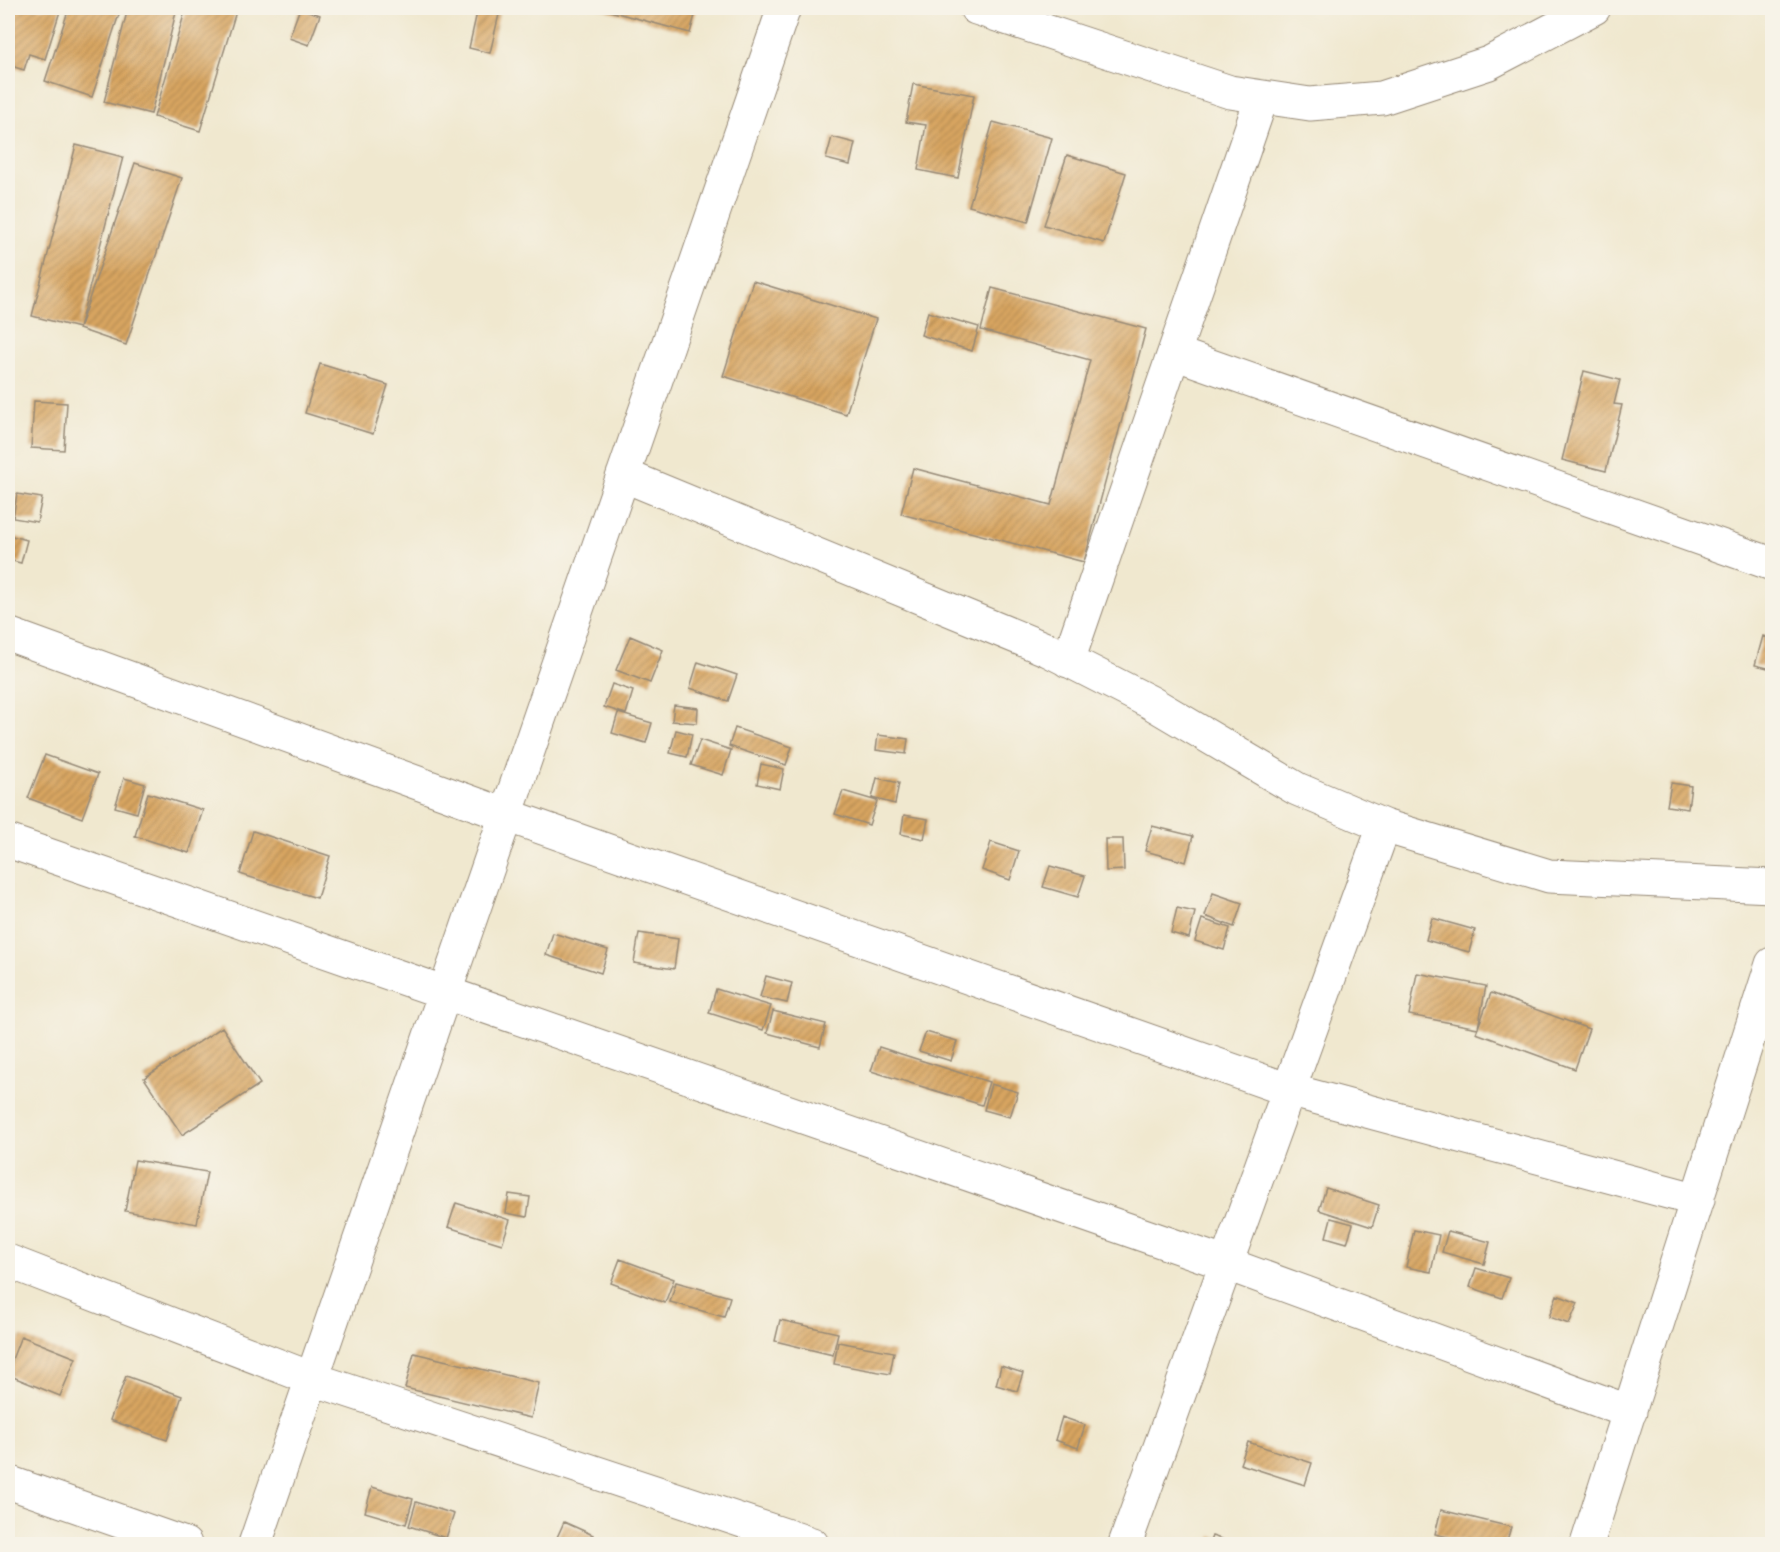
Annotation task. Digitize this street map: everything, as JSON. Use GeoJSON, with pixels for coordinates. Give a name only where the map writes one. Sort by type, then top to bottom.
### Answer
{"type":"FeatureCollection","features":[{"type":"Feature","properties":{"kind":"street"},"geometry":{"type":"LineString","coordinates":[[255,1545],[784,8]]}},
{"type":"Feature","properties":{"kind":"street"},"geometry":{"type":"LineString","coordinates":[[976,8],[1230,92],[1310,104],[1382,98],[1489,63],[1594,8]]}},
{"type":"Feature","properties":{"kind":"street"},"geometry":{"type":"LineString","coordinates":[[1068,661],[1262,97]]}},
{"type":"Feature","properties":{"kind":"street"},"geometry":{"type":"LineString","coordinates":[[1174,354],[1773,564]]}},
{"type":"Feature","properties":{"kind":"street"},"geometry":{"type":"LineString","coordinates":[[623,475],[1048,651],[1150,702],[1297,789],[1384,825],[1549,876],[1773,886]]}},
{"type":"Feature","properties":{"kind":"street"},"geometry":{"type":"LineString","coordinates":[[8,634],[506,815],[1289,1090],[1698,1200]]}},
{"type":"Feature","properties":{"kind":"street"},"geometry":{"type":"LineString","coordinates":[[1125,1545],[1384,825]]}},
{"type":"Feature","properties":{"kind":"street"},"geometry":{"type":"LineString","coordinates":[[8,841],[1227,1264],[1630,1412]]}},
{"type":"Feature","properties":{"kind":"street"},"geometry":{"type":"LineString","coordinates":[[1587,1545],[1773,964]]}},
{"type":"Feature","properties":{"kind":"street"},"geometry":{"type":"LineString","coordinates":[[8,1261],[313,1379],[812,1545]]}},
{"type":"Feature","properties":{"kind":"street"},"geometry":{"type":"LineString","coordinates":[[8,1482],[185,1545]]}},
{"type":"Feature","properties":{"kind":"building"},"geometry":{"type":"Polygon","coordinates":[[[11,8],[61,8],[45,59],[29,54],[24,70],[8,65],[8,19],[11,8]]]}},
{"type":"Feature","properties":{"kind":"building"},"geometry":{"type":"Polygon","coordinates":[[[69,8],[121,8],[92,97],[45,81],[69,8]]]}},
{"type":"Feature","properties":{"kind":"building"},"geometry":{"type":"Polygon","coordinates":[[[128,8],[177,8],[151,114],[104,102],[128,8]]]}},
{"type":"Feature","properties":{"kind":"building"},"geometry":{"type":"Polygon","coordinates":[[[186,8],[237,8],[200,131],[154,117],[186,8]]]}},
{"type":"Feature","properties":{"kind":"building"},"geometry":{"type":"Polygon","coordinates":[[[300,8],[320,15],[309,45],[289,38],[300,8]]]}},
{"type":"Feature","properties":{"kind":"building"},"geometry":{"type":"Polygon","coordinates":[[[478,8],[500,10],[490,53],[469,48],[478,8]]]}},
{"type":"Feature","properties":{"kind":"building"},"geometry":{"type":"Polygon","coordinates":[[[599,8],[697,8],[690,33],[599,8]]]}},
{"type":"Feature","properties":{"kind":"building"},"geometry":{"type":"Polygon","coordinates":[[[913,84],[974,95],[958,178],[918,170],[926,125],[906,122],[913,84]]]}},
{"type":"Feature","properties":{"kind":"building"},"geometry":{"type":"Polygon","coordinates":[[[993,122],[1052,138],[1028,222],[969,206],[993,122]]]}},
{"type":"Feature","properties":{"kind":"building"},"geometry":{"type":"Polygon","coordinates":[[[832,137],[855,143],[850,165],[826,159],[832,137]]]}},
{"type":"Feature","properties":{"kind":"building"},"geometry":{"type":"Polygon","coordinates":[[[76,145],[123,157],[79,328],[32,316],[76,145]]]}},
{"type":"Feature","properties":{"kind":"building"},"geometry":{"type":"Polygon","coordinates":[[[1067,155],[1126,173],[1104,243],[1044,225],[1067,155]]]}},
{"type":"Feature","properties":{"kind":"building"},"geometry":{"type":"Polygon","coordinates":[[[135,163],[182,178],[126,345],[79,329],[135,163]]]}},
{"type":"Feature","properties":{"kind":"building"},"geometry":{"type":"Polygon","coordinates":[[[753,281],[876,319],[846,414],[723,376],[753,281]]]}},
{"type":"Feature","properties":{"kind":"building"},"geometry":{"type":"Polygon","coordinates":[[[992,288],[1146,329],[1084,562],[901,514],[913,468],[1051,505],[1090,360],[981,330],[992,288]]]}},
{"type":"Feature","properties":{"kind":"building"},"geometry":{"type":"Polygon","coordinates":[[[928,312],[979,327],[972,351],[921,335],[928,312]]]}},
{"type":"Feature","properties":{"kind":"building"},"geometry":{"type":"Polygon","coordinates":[[[320,364],[388,385],[373,434],[305,413],[320,364]]]}},
{"type":"Feature","properties":{"kind":"building"},"geometry":{"type":"Polygon","coordinates":[[[1584,371],[1620,380],[1614,404],[1622,405],[1606,471],[1562,460],[1584,371]]]}},
{"type":"Feature","properties":{"kind":"building"},"geometry":{"type":"Polygon","coordinates":[[[34,401],[67,403],[64,450],[31,448],[34,401]]]}},
{"type":"Feature","properties":{"kind":"building"},"geometry":{"type":"Polygon","coordinates":[[[17,494],[42,498],[37,522],[13,518],[17,494]]]}},
{"type":"Feature","properties":{"kind":"building"},"geometry":{"type":"Polygon","coordinates":[[[8,535],[27,540],[21,563],[8,560],[8,535]]]}},
{"type":"Feature","properties":{"kind":"building"},"geometry":{"type":"Polygon","coordinates":[[[630,636],[663,650],[650,683],[616,670],[630,636]]]}},
{"type":"Feature","properties":{"kind":"building"},"geometry":{"type":"Polygon","coordinates":[[[1763,636],[1772,639],[1772,669],[1755,665],[1763,636]]]}},
{"type":"Feature","properties":{"kind":"building"},"geometry":{"type":"Polygon","coordinates":[[[698,662],[737,675],[728,701],[690,688],[698,662]]]}},
{"type":"Feature","properties":{"kind":"building"},"geometry":{"type":"Polygon","coordinates":[[[612,684],[633,691],[626,714],[604,707],[612,684]]]}},
{"type":"Feature","properties":{"kind":"building"},"geometry":{"type":"Polygon","coordinates":[[[674,705],[698,708],[697,723],[672,721],[674,705]]]}},
{"type":"Feature","properties":{"kind":"building"},"geometry":{"type":"Polygon","coordinates":[[[618,713],[652,723],[646,743],[612,733],[618,713]]]}},
{"type":"Feature","properties":{"kind":"building"},"geometry":{"type":"Polygon","coordinates":[[[735,728],[792,747],[786,765],[729,746],[735,728]]]}},
{"type":"Feature","properties":{"kind":"building"},"geometry":{"type":"Polygon","coordinates":[[[676,730],[692,734],[687,757],[670,753],[676,730]]]}},
{"type":"Feature","properties":{"kind":"building"},"geometry":{"type":"Polygon","coordinates":[[[878,735],[908,739],[906,754],[876,750],[878,735]]]}},
{"type":"Feature","properties":{"kind":"building"},"geometry":{"type":"Polygon","coordinates":[[[700,740],[731,750],[723,775],[691,765],[700,740]]]}},
{"type":"Feature","properties":{"kind":"building"},"geometry":{"type":"Polygon","coordinates":[[[45,755],[98,774],[82,818],[28,798],[45,755]]]}},
{"type":"Feature","properties":{"kind":"building"},"geometry":{"type":"Polygon","coordinates":[[[761,764],[784,769],[780,789],[757,784],[761,764]]]}},
{"type":"Feature","properties":{"kind":"building"},"geometry":{"type":"Polygon","coordinates":[[[124,778],[145,784],[137,813],[115,807],[124,778]]]}},
{"type":"Feature","properties":{"kind":"building"},"geometry":{"type":"Polygon","coordinates":[[[877,778],[899,783],[895,804],[872,798],[877,778]]]}},
{"type":"Feature","properties":{"kind":"building"},"geometry":{"type":"Polygon","coordinates":[[[1671,783],[1691,786],[1688,809],[1667,806],[1671,783]]]}},
{"type":"Feature","properties":{"kind":"building"},"geometry":{"type":"Polygon","coordinates":[[[843,791],[877,801],[869,825],[835,814],[843,791]]]}},
{"type":"Feature","properties":{"kind":"building"},"geometry":{"type":"Polygon","coordinates":[[[148,793],[203,810],[189,853],[135,836],[148,793]]]}},
{"type":"Feature","properties":{"kind":"building"},"geometry":{"type":"Polygon","coordinates":[[[904,815],[928,819],[924,839],[901,834],[904,815]]]}},
{"type":"Feature","properties":{"kind":"building"},"geometry":{"type":"Polygon","coordinates":[[[1152,826],[1193,836],[1186,862],[1145,851],[1152,826]]]}},
{"type":"Feature","properties":{"kind":"building"},"geometry":{"type":"Polygon","coordinates":[[[253,831],[330,856],[317,898],[240,874],[253,831]]]}},
{"type":"Feature","properties":{"kind":"building"},"geometry":{"type":"Polygon","coordinates":[[[1105,839],[1123,839],[1124,870],[1106,871],[1105,839]]]}},
{"type":"Feature","properties":{"kind":"building"},"geometry":{"type":"Polygon","coordinates":[[[991,842],[1019,851],[1010,880],[982,870],[991,842]]]}},
{"type":"Feature","properties":{"kind":"building"},"geometry":{"type":"Polygon","coordinates":[[[1050,866],[1085,876],[1078,897],[1043,887],[1050,866]]]}},
{"type":"Feature","properties":{"kind":"building"},"geometry":{"type":"Polygon","coordinates":[[[1213,893],[1242,903],[1234,927],[1205,916],[1213,893]]]}},
{"type":"Feature","properties":{"kind":"building"},"geometry":{"type":"Polygon","coordinates":[[[1177,908],[1195,912],[1189,938],[1171,933],[1177,908]]]}},
{"type":"Feature","properties":{"kind":"building"},"geometry":{"type":"Polygon","coordinates":[[[1432,918],[1475,930],[1469,952],[1426,940],[1432,918]]]}},
{"type":"Feature","properties":{"kind":"building"},"geometry":{"type":"Polygon","coordinates":[[[1202,919],[1230,928],[1224,950],[1195,941],[1202,919]]]}},
{"type":"Feature","properties":{"kind":"building"},"geometry":{"type":"Polygon","coordinates":[[[553,933],[608,950],[601,973],[546,955],[553,933]]]}},
{"type":"Feature","properties":{"kind":"building"},"geometry":{"type":"Polygon","coordinates":[[[639,933],[678,939],[674,969],[634,963],[639,933]]]}},
{"type":"Feature","properties":{"kind":"building"},"geometry":{"type":"Polygon","coordinates":[[[1417,973],[1486,986],[1478,1028],[1409,1015],[1417,973]]]}},
{"type":"Feature","properties":{"kind":"building"},"geometry":{"type":"Polygon","coordinates":[[[766,976],[792,983],[787,1003],[760,997],[766,976]]]}},
{"type":"Feature","properties":{"kind":"building"},"geometry":{"type":"Polygon","coordinates":[[[716,989],[771,1006],[763,1030],[709,1013],[716,989]]]}},
{"type":"Feature","properties":{"kind":"building"},"geometry":{"type":"Polygon","coordinates":[[[1491,993],[1589,1029],[1575,1069],[1476,1033],[1491,993]]]}},
{"type":"Feature","properties":{"kind":"building"},"geometry":{"type":"Polygon","coordinates":[[[773,1011],[826,1024],[820,1047],[767,1033],[773,1011]]]}},
{"type":"Feature","properties":{"kind":"building"},"geometry":{"type":"Polygon","coordinates":[[[222,1027],[260,1084],[182,1135],[144,1078],[222,1027]]]}},
{"type":"Feature","properties":{"kind":"building"},"geometry":{"type":"Polygon","coordinates":[[[926,1032],[957,1041],[951,1061],[919,1051],[926,1032]]]}},
{"type":"Feature","properties":{"kind":"building"},"geometry":{"type":"Polygon","coordinates":[[[879,1047],[989,1082],[982,1105],[871,1071],[879,1047]]]}},
{"type":"Feature","properties":{"kind":"building"},"geometry":{"type":"Polygon","coordinates":[[[991,1084],[1018,1092],[1010,1117],[984,1110],[991,1084]]]}},
{"type":"Feature","properties":{"kind":"building"},"geometry":{"type":"Polygon","coordinates":[[[135,1160],[207,1172],[197,1224],[125,1211],[135,1160]]]}},
{"type":"Feature","properties":{"kind":"building"},"geometry":{"type":"Polygon","coordinates":[[[1326,1188],[1379,1205],[1372,1227],[1319,1210],[1326,1188]]]}},
{"type":"Feature","properties":{"kind":"building"},"geometry":{"type":"Polygon","coordinates":[[[509,1194],[530,1197],[527,1217],[506,1213],[509,1194]]]}},
{"type":"Feature","properties":{"kind":"building"},"geometry":{"type":"Polygon","coordinates":[[[456,1203],[510,1220],[502,1244],[448,1227],[456,1203]]]}},
{"type":"Feature","properties":{"kind":"building"},"geometry":{"type":"Polygon","coordinates":[[[1331,1218],[1353,1224],[1347,1243],[1326,1237],[1331,1218]]]}},
{"type":"Feature","properties":{"kind":"building"},"geometry":{"type":"Polygon","coordinates":[[[1414,1230],[1439,1235],[1431,1272],[1406,1267],[1414,1230]]]}},
{"type":"Feature","properties":{"kind":"building"},"geometry":{"type":"Polygon","coordinates":[[[1448,1231],[1490,1242],[1484,1264],[1442,1252],[1448,1231]]]}},
{"type":"Feature","properties":{"kind":"building"},"geometry":{"type":"Polygon","coordinates":[[[620,1259],[674,1279],[665,1303],[611,1283],[620,1259]]]}},
{"type":"Feature","properties":{"kind":"building"},"geometry":{"type":"Polygon","coordinates":[[[1476,1268],[1509,1278],[1502,1298],[1470,1287],[1476,1268]]]}},
{"type":"Feature","properties":{"kind":"building"},"geometry":{"type":"Polygon","coordinates":[[[676,1282],[730,1297],[724,1317],[670,1302],[676,1282]]]}},
{"type":"Feature","properties":{"kind":"building"},"geometry":{"type":"Polygon","coordinates":[[[1557,1295],[1578,1303],[1569,1324],[1549,1317],[1557,1295]]]}},
{"type":"Feature","properties":{"kind":"building"},"geometry":{"type":"Polygon","coordinates":[[[780,1320],[838,1333],[833,1355],[775,1341],[780,1320]]]}},
{"type":"Feature","properties":{"kind":"building"},"geometry":{"type":"Polygon","coordinates":[[[21,1336],[76,1358],[60,1396],[8,1375],[21,1336]]]}},
{"type":"Feature","properties":{"kind":"building"},"geometry":{"type":"Polygon","coordinates":[[[838,1342],[894,1352],[890,1374],[834,1364],[838,1342]]]}},
{"type":"Feature","properties":{"kind":"building"},"geometry":{"type":"Polygon","coordinates":[[[414,1353],[539,1383],[531,1418],[405,1388],[414,1353]]]}},
{"type":"Feature","properties":{"kind":"building"},"geometry":{"type":"Polygon","coordinates":[[[1001,1366],[1023,1373],[1017,1391],[996,1385],[1001,1366]]]}},
{"type":"Feature","properties":{"kind":"building"},"geometry":{"type":"Polygon","coordinates":[[[126,1376],[182,1396],[167,1440],[110,1420],[126,1376]]]}},
{"type":"Feature","properties":{"kind":"building"},"geometry":{"type":"Polygon","coordinates":[[[1062,1417],[1085,1425],[1078,1448],[1055,1440],[1062,1417]]]}},
{"type":"Feature","properties":{"kind":"building"},"geometry":{"type":"Polygon","coordinates":[[[1248,1442],[1312,1463],[1305,1485],[1240,1464],[1248,1442]]]}},
{"type":"Feature","properties":{"kind":"building"},"geometry":{"type":"Polygon","coordinates":[[[372,1487],[413,1499],[406,1524],[365,1512],[372,1487]]]}},
{"type":"Feature","properties":{"kind":"building"},"geometry":{"type":"Polygon","coordinates":[[[416,1502],[454,1514],[446,1538],[409,1526],[416,1502]]]}},
{"type":"Feature","properties":{"kind":"building"},"geometry":{"type":"Polygon","coordinates":[[[1441,1510],[1511,1527],[1506,1544],[1476,1544],[1435,1534],[1441,1510]]]}},
{"type":"Feature","properties":{"kind":"building"},"geometry":{"type":"Polygon","coordinates":[[[564,1522],[593,1535],[589,1544],[554,1544],[564,1522]]]}},
{"type":"Feature","properties":{"kind":"building"},"geometry":{"type":"Polygon","coordinates":[[[1212,1536],[1237,1544],[1209,1544],[1212,1536]]]}}]}
